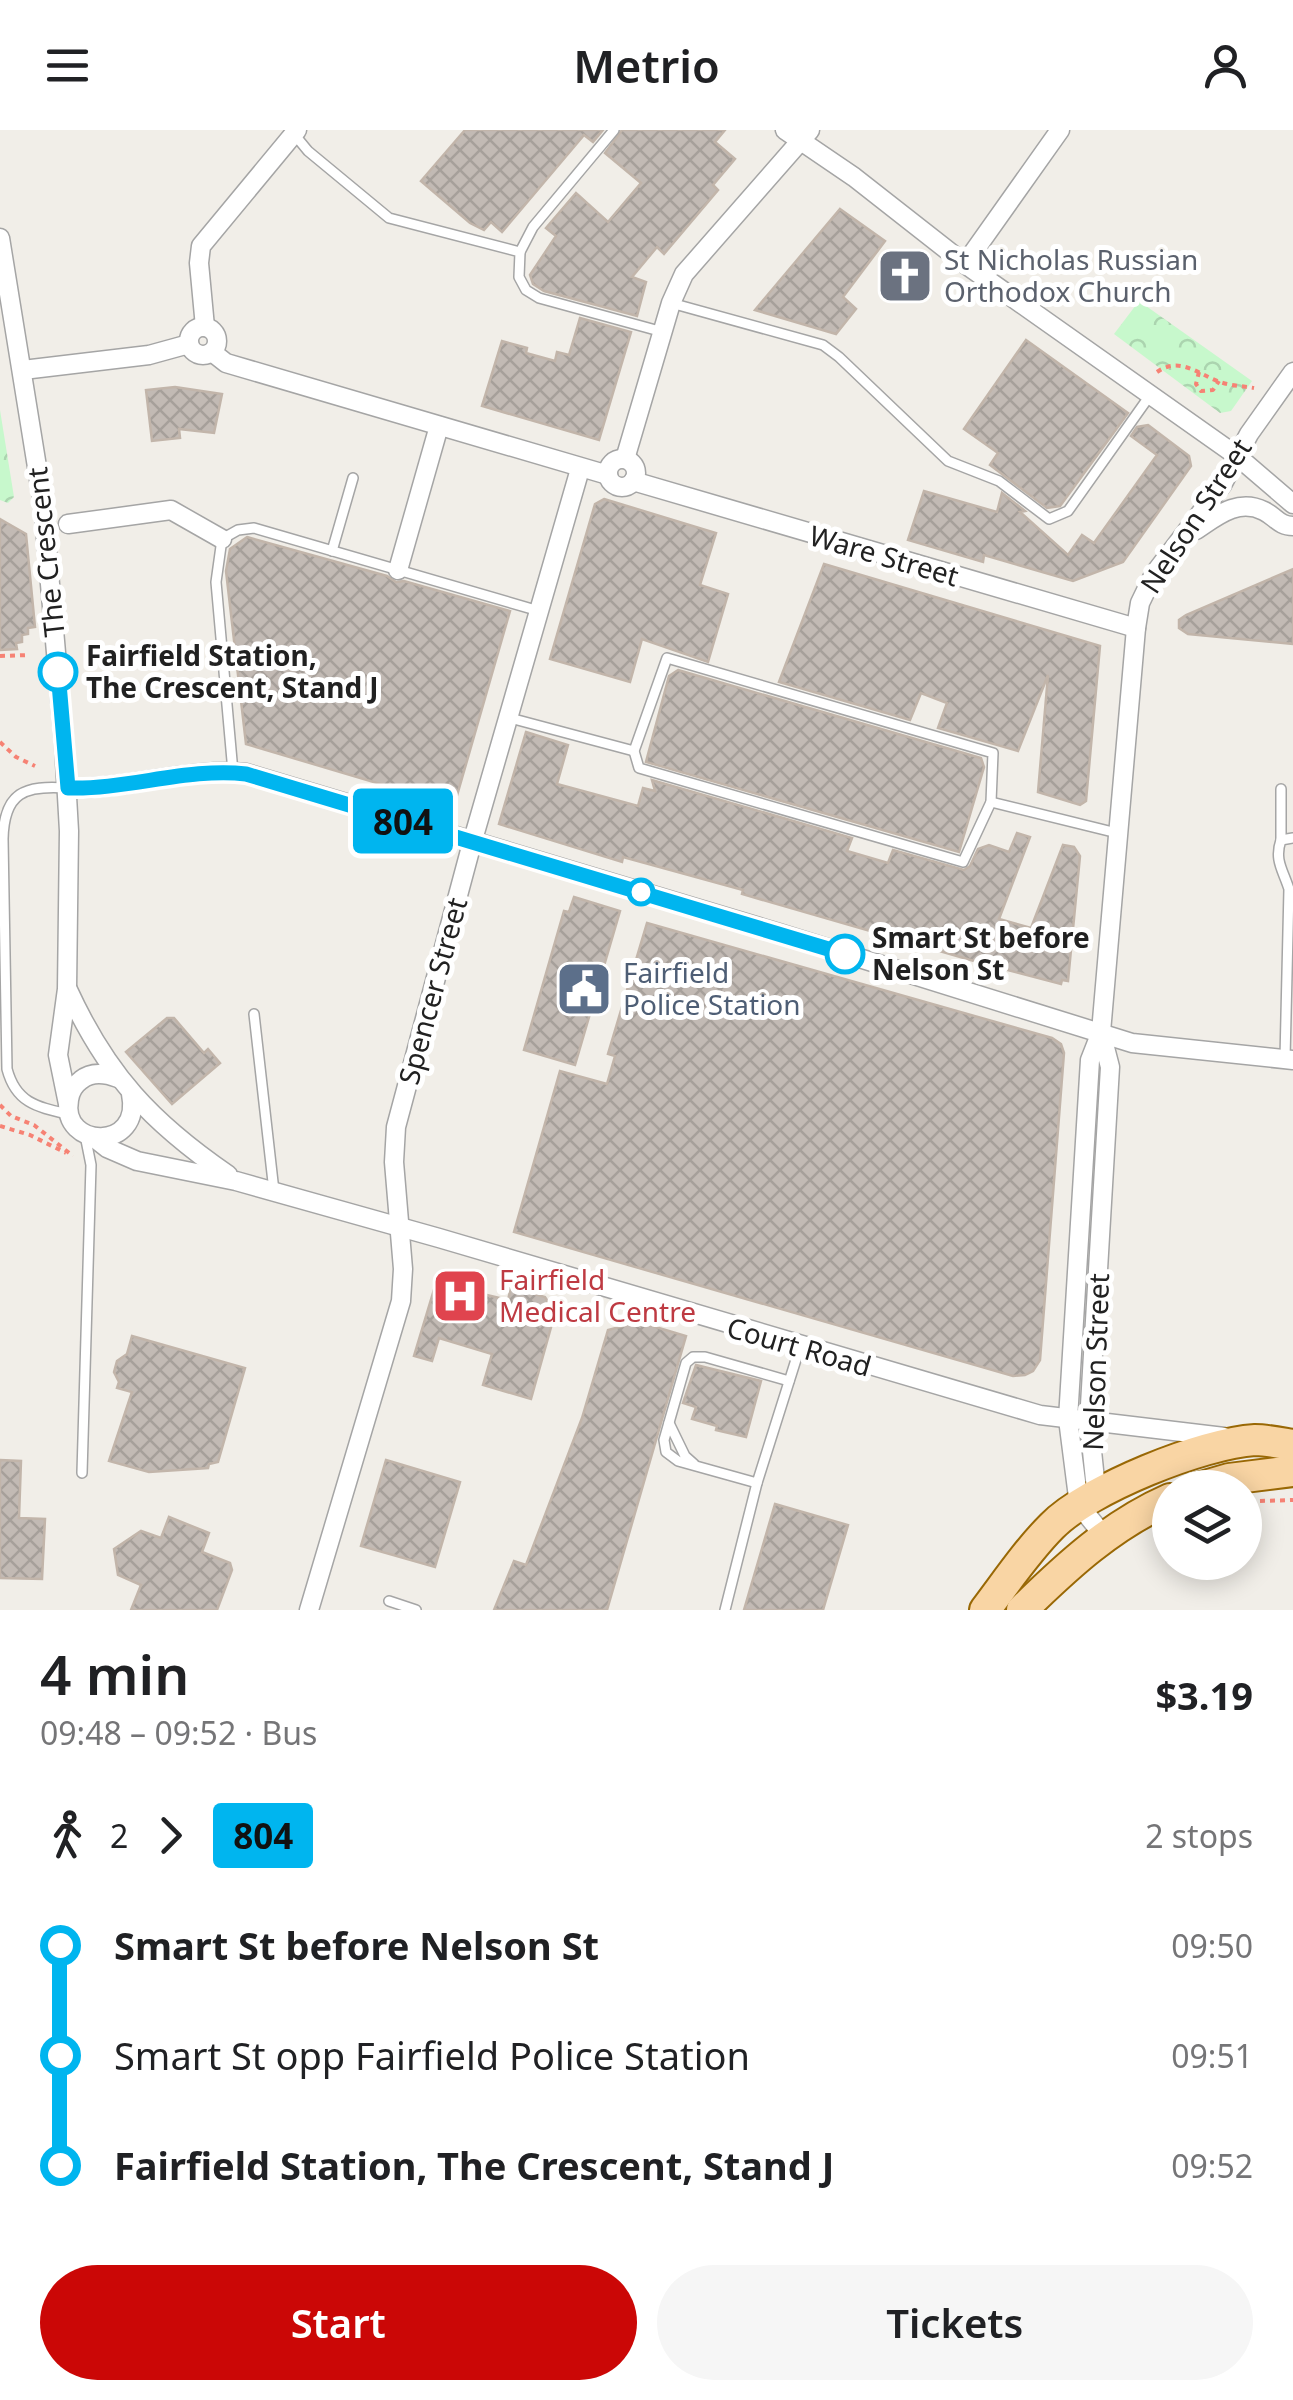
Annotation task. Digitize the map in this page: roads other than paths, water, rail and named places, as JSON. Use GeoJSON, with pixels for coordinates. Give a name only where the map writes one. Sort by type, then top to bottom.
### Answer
{"type":"FeatureCollection","features":[{"type":"Feature","properties":{"kind":"main road"},"geometry":{"type":"LineString","coordinates":[[985,1610],[1054,1523],[1088,1500],[1183,1458],[1254,1440],[1293,1445]]}},
{"type":"Feature","properties":{"kind":"main road"},"geometry":{"type":"LineString","coordinates":[[1262,1474],[1293,1471]]}},
{"type":"Feature","properties":{"kind":"main road"},"geometry":{"type":"LineString","coordinates":[[1022,1610],[1076,1557],[1152,1507]]}},
{"type":"Feature","properties":{"kind":"street"},"geometry":{"type":"LineString","coordinates":[[965,264],[1060,130]]}},
{"type":"Feature","properties":{"kind":"street"},"geometry":{"type":"LineString","coordinates":[[205,327],[201,246],[293,131]]}},
{"type":"Feature","properties":{"kind":"street"},"geometry":{"type":"LineString","coordinates":[[626,459],[684,274],[798,134],[965,264],[1238,456],[1293,504]]}},
{"type":"Feature","properties":{"kind":"street","name":"The Crescent"},"geometry":{"type":"LineString","coordinates":[[0,238],[44,519],[68,788],[68,990]]}},
{"type":"Feature","properties":{"kind":"street"},"geometry":{"type":"LineString","coordinates":[[189,344],[194,329],[211,329],[218,340],[212,352]]}},
{"type":"Feature","properties":{"kind":"street"},"geometry":{"type":"LineString","coordinates":[[23,370],[150,355],[189,344]]}},
{"type":"Feature","properties":{"kind":"street"},"geometry":{"type":"LineString","coordinates":[[189,344],[198,354],[212,352],[226,364],[608,475],[617,486],[633,482],[634,467],[626,459]]}},
{"type":"Feature","properties":{"kind":"street","name":"Nelson Street"},"geometry":{"type":"LineString","coordinates":[[1088,1500],[1068,1419],[1090,1060],[1100,1032],[1136,628],[1145,591],[1222,484],[1293,372]]}},
{"type":"Feature","properties":{"kind":"street"},"geometry":{"type":"LineString","coordinates":[[398,570],[439,426]]}},
{"type":"Feature","properties":{"kind":"street"},"geometry":{"type":"LineString","coordinates":[[608,475],[611,464],[626,459]]}},
{"type":"Feature","properties":{"kind":"street","name":"Spencer Street"},"geometry":{"type":"LineString","coordinates":[[309,1610],[397,1318],[403,1285],[394,1174],[396,1127],[472,842],[580,469]]}},
{"type":"Feature","properties":{"kind":"street","name":"Ware Street"},"geometry":{"type":"LineString","coordinates":[[633,482],[1136,628]]}},
{"type":"Feature","properties":{"kind":"street"},"geometry":{"type":"LineString","coordinates":[[1182,540],[1233,508],[1258,509],[1277,522],[1293,526]]}},
{"type":"Feature","properties":{"kind":"street"},"geometry":{"type":"LineString","coordinates":[[68,524],[170,510],[222,539]]}},
{"type":"Feature","properties":{"kind":"street"},"geometry":{"type":"LineString","coordinates":[[68,788],[94,789],[233,772],[272,780],[1132,1042],[1289,1059]]}},
{"type":"Feature","properties":{"kind":"street"},"geometry":{"type":"LineString","coordinates":[[68,990],[86,1028],[130,1094],[132,1114],[128,1123],[113,1135],[89,1136],[68,1110],[58,1055],[68,990]]}},
{"type":"Feature","properties":{"kind":"street","name":"Nelson Street"},"geometry":{"type":"LineString","coordinates":[[1088,1500],[1110,1067],[1100,1032]]}},
{"type":"Feature","properties":{"kind":"street"},"geometry":{"type":"LineString","coordinates":[[68,1110],[74,1086],[81,1080],[100,1073],[118,1078]]}},
{"type":"Feature","properties":{"kind":"street","name":"Court Road"},"geometry":{"type":"LineString","coordinates":[[130,1094],[167,1130],[236,1182]]}},
{"type":"Feature","properties":{"kind":"street","name":"Court Road"},"geometry":{"type":"LineString","coordinates":[[89,1136],[137,1160],[236,1182],[399,1228],[1040,1416],[1254,1440]]}},
{"type":"Feature","properties":{"kind":"street"},"geometry":{"type":"LineString","coordinates":[[1088,1500],[1104,1536]]}},
{"type":"Feature","properties":{"kind":"lane"},"geometry":{"type":"LineString","coordinates":[[614,130],[533,227],[520,252],[518,277],[534,295],[663,332]]}},
{"type":"Feature","properties":{"kind":"lane"},"geometry":{"type":"LineString","coordinates":[[293,131],[308,150],[389,218],[520,252]]}},
{"type":"Feature","properties":{"kind":"lane"},"geometry":{"type":"LineString","coordinates":[[672,303],[823,345],[948,462],[998,481],[1049,519],[1068,511],[1151,394]]}},
{"type":"Feature","properties":{"kind":"lane"},"geometry":{"type":"LineString","coordinates":[[332,551],[353,478]]}},
{"type":"Feature","properties":{"kind":"lane"},"geometry":{"type":"LineString","coordinates":[[233,772],[216,582],[222,539],[238,530],[254,528],[539,611]]}},
{"type":"Feature","properties":{"kind":"lane"},"geometry":{"type":"LineString","coordinates":[[668,658],[993,753],[991,802],[963,862],[639,768],[634,751],[668,658]]}},
{"type":"Feature","properties":{"kind":"lane"},"geometry":{"type":"LineString","coordinates":[[510,718],[634,751]]}},
{"type":"Feature","properties":{"kind":"lane"},"geometry":{"type":"LineString","coordinates":[[68,788],[38,786],[21,793],[8,810],[3,839],[10,1080],[26,1102],[68,1110]]}},
{"type":"Feature","properties":{"kind":"lane"},"geometry":{"type":"LineString","coordinates":[[1281,789],[1276,853],[1289,888],[1289,1059]]}},
{"type":"Feature","properties":{"kind":"lane"},"geometry":{"type":"LineString","coordinates":[[991,802],[1116,833]]}},
{"type":"Feature","properties":{"kind":"lane"},"geometry":{"type":"LineString","coordinates":[[1280,840],[1293,838]]}},
{"type":"Feature","properties":{"kind":"lane"},"geometry":{"type":"LineString","coordinates":[[254,1014],[275,1194]]}},
{"type":"Feature","properties":{"kind":"lane"},"geometry":{"type":"LineString","coordinates":[[82,1473],[89,1136]]}},
{"type":"Feature","properties":{"kind":"lane"},"geometry":{"type":"LineString","coordinates":[[725,1610],[757,1483],[800,1348]]}},
{"type":"Feature","properties":{"kind":"lane"},"geometry":{"type":"LineString","coordinates":[[757,1483],[678,1461],[666,1452],[668,1423],[686,1362],[693,1357],[789,1381]]}},
{"type":"Feature","properties":{"kind":"lane"},"geometry":{"type":"LineString","coordinates":[[389,1602],[416,1610]]}},
{"type":"Feature","properties":{"kind":"place","name":"St Nicholas Russian Orthodox Church"},"geometry":{"type":"Point","coordinates":[905,276]}},
{"type":"Feature","properties":{"kind":"place","name":"Fairfield Station, The Crescent, Stand J"},"geometry":{"type":"Point","coordinates":[58,672]}},
{"type":"Feature","properties":{"kind":"place","name":"Smart St before Nelson St"},"geometry":{"type":"Point","coordinates":[845,954]}},
{"type":"Feature","properties":{"kind":"place","name":"Fairfield Police Station"},"geometry":{"type":"Point","coordinates":[584,989]}},
{"type":"Feature","properties":{"kind":"place","name":"Fairfield Medical Centre"},"geometry":{"type":"Point","coordinates":[460,1296]}}]}
